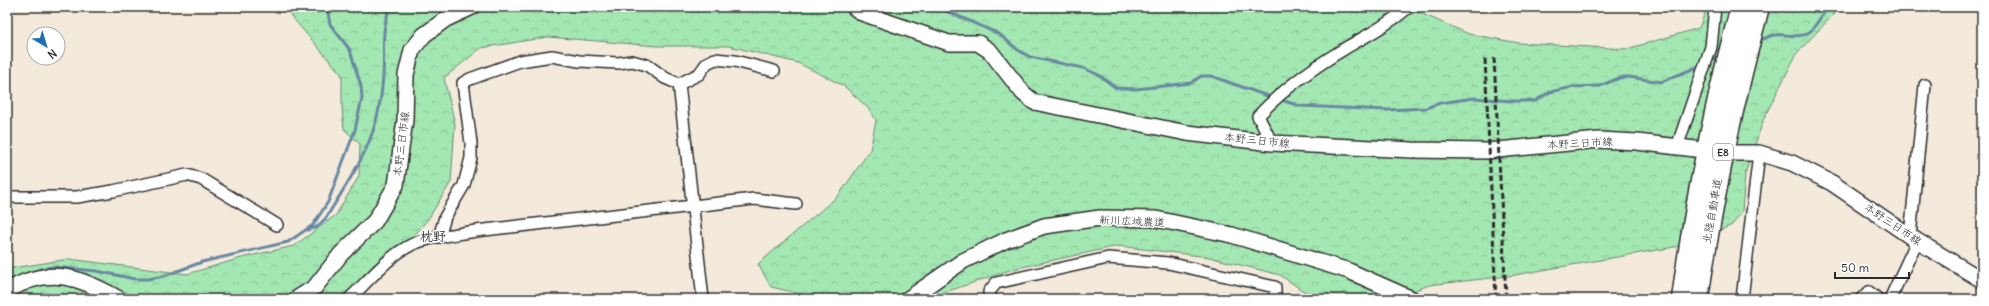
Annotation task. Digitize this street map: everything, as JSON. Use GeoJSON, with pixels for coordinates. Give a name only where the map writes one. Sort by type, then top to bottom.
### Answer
{"type":"FeatureCollection","features":[{"type":"Feature","properties":{"kind":"highway","name":"北陸自動車道"},"geometry":{"type":"LineString","coordinates":[[1682,299],[1690,237],[1705,159],[1722,78],[1741,7]]}},
{"type":"Feature","properties":{"kind":"highway","name":"北陸自動車道"},"geometry":{"type":"LineString","coordinates":[[1698,299],[1720,164],[1738,83],[1759,7]]}},
{"type":"Feature","properties":{"kind":"main road","name":"本野三日市線"},"geometry":{"type":"LineString","coordinates":[[296,299],[315,287],[341,254],[375,222],[396,185],[405,120],[406,76],[412,50],[424,35],[446,19],[472,7]]}},
{"type":"Feature","properties":{"kind":"main road","name":"本野三日市線"},"geometry":{"type":"LineString","coordinates":[[854,7],[862,13],[949,43],[978,43],[990,51],[1023,93],[1034,102],[1187,133],[1272,143],[1412,150],[1487,151],[1599,140],[1637,142],[1695,149]]}},
{"type":"Feature","properties":{"kind":"main road","name":"本野三日市線"},"geometry":{"type":"LineString","coordinates":[[1735,153],[1759,153],[1792,163],[1832,183],[1913,239],[1982,280]]}},
{"type":"Feature","properties":{"kind":"main road","name":"新川広域農道"},"geometry":{"type":"LineString","coordinates":[[908,299],[962,261],[1006,240],[1044,226],[1100,218],[1156,219],[1232,235],[1349,271],[1412,299]]}},
{"type":"Feature","properties":{"kind":"main road"},"geometry":{"type":"LineString","coordinates":[[7,291],[37,278],[63,276],[82,280],[119,299]]}},
{"type":"Feature","properties":{"kind":"street"},"geometry":{"type":"LineString","coordinates":[[1272,143],[1258,116],[1275,98],[1333,56],[1375,32],[1408,7]]}},
{"type":"Feature","properties":{"kind":"street"},"geometry":{"type":"LineString","coordinates":[[1677,147],[1699,78],[1711,47],[1715,7]]}},
{"type":"Feature","properties":{"kind":"street"},"geometry":{"type":"LineString","coordinates":[[439,237],[445,217],[464,185],[471,158],[471,143],[463,91],[463,83],[470,79],[520,61],[552,56],[596,62],[639,63],[646,65],[665,78],[679,84],[699,74],[708,63],[715,59],[735,60],[774,71]]}},
{"type":"Feature","properties":{"kind":"street"},"geometry":{"type":"LineString","coordinates":[[679,84],[691,207],[703,299]]}},
{"type":"Feature","properties":{"kind":"street"},"geometry":{"type":"LineString","coordinates":[[1890,299],[1913,239],[1925,85]]}},
{"type":"Feature","properties":{"kind":"street"},"geometry":{"type":"LineString","coordinates":[[1742,299],[1759,153]]}},
{"type":"Feature","properties":{"kind":"street"},"geometry":{"type":"LineString","coordinates":[[7,197],[77,197],[187,175],[201,179],[277,225]]}},
{"type":"Feature","properties":{"kind":"street"},"geometry":{"type":"LineString","coordinates":[[348,299],[396,254],[419,242],[439,237],[476,231],[754,199],[796,204]]}},
{"type":"Feature","properties":{"kind":"street"},"geometry":{"type":"LineString","coordinates":[[990,299],[989,292],[996,283],[1108,258],[1168,263],[1275,287],[1275,299]]}},
{"type":"Feature","properties":{"kind":"street"},"geometry":{"type":"LineString","coordinates":[[1861,299],[1869,292],[1878,299]]}},
{"type":"Feature","properties":{"kind":"green space"},"geometry":{"type":"Polygon","coordinates":[[[290,7],[1406,7],[1469,34],[1519,43],[1627,49],[1699,28],[1707,7],[1831,7],[1834,14],[1797,53],[1764,118],[1745,174],[1742,212],[1732,225],[1686,245],[1509,276],[1429,285],[1391,299],[1304,299],[1305,292],[1280,275],[1209,257],[1118,246],[1013,269],[925,299],[819,298],[771,287],[758,264],[839,195],[870,150],[876,120],[868,108],[844,86],[798,63],[729,46],[657,46],[548,37],[481,48],[444,78],[455,124],[451,182],[428,219],[397,256],[348,299],[7,299],[7,269],[69,259],[187,274],[245,257],[294,246],[336,215],[359,176],[360,144],[344,129],[342,108],[342,75],[291,16],[290,7]]]}},
{"type":"Feature","properties":{"kind":"waterway"},"geometry":{"type":"LineString","coordinates":[[41,269],[53,267],[97,271],[135,279],[148,279],[164,276],[202,262],[288,242],[313,225],[328,202],[355,130],[362,98],[361,86],[350,50],[330,24],[327,7]]}},
{"type":"Feature","properties":{"kind":"waterway"},"geometry":{"type":"LineString","coordinates":[[308,230],[317,227],[326,218],[361,159],[372,134],[381,98],[384,33],[390,7]]}},
{"type":"Feature","properties":{"kind":"waterway"},"geometry":{"type":"LineString","coordinates":[[937,7],[999,34],[1018,50],[1030,57],[1083,68],[1099,75],[1116,88],[1136,89],[1191,83],[1201,76],[1211,76],[1273,98]]}},
{"type":"Feature","properties":{"kind":"waterway"},"geometry":{"type":"LineString","coordinates":[[1757,42],[1774,35],[1804,35],[1814,27],[1830,7]]}},
{"type":"Feature","properties":{"kind":"waterway"},"geometry":{"type":"LineString","coordinates":[[1709,62],[1720,57]]}},
{"type":"Feature","properties":{"kind":"waterway"},"geometry":{"type":"LineString","coordinates":[[1278,99],[1300,106],[1387,110],[1426,108],[1440,103],[1474,98],[1535,101],[1550,92],[1573,87],[1600,86],[1619,78],[1629,77],[1661,82],[1702,65]]}},
{"type":"Feature","properties":{"kind":"railway"},"geometry":{"type":"LineString","coordinates":[[1494,58],[1506,299]]}},
{"type":"Feature","properties":{"kind":"railway"},"geometry":{"type":"LineString","coordinates":[[1485,59],[1496,299]]}},
{"type":"Feature","properties":{"kind":"district","name":"枕野"},"geometry":{"type":"Point","coordinates":[433,236]}}]}
